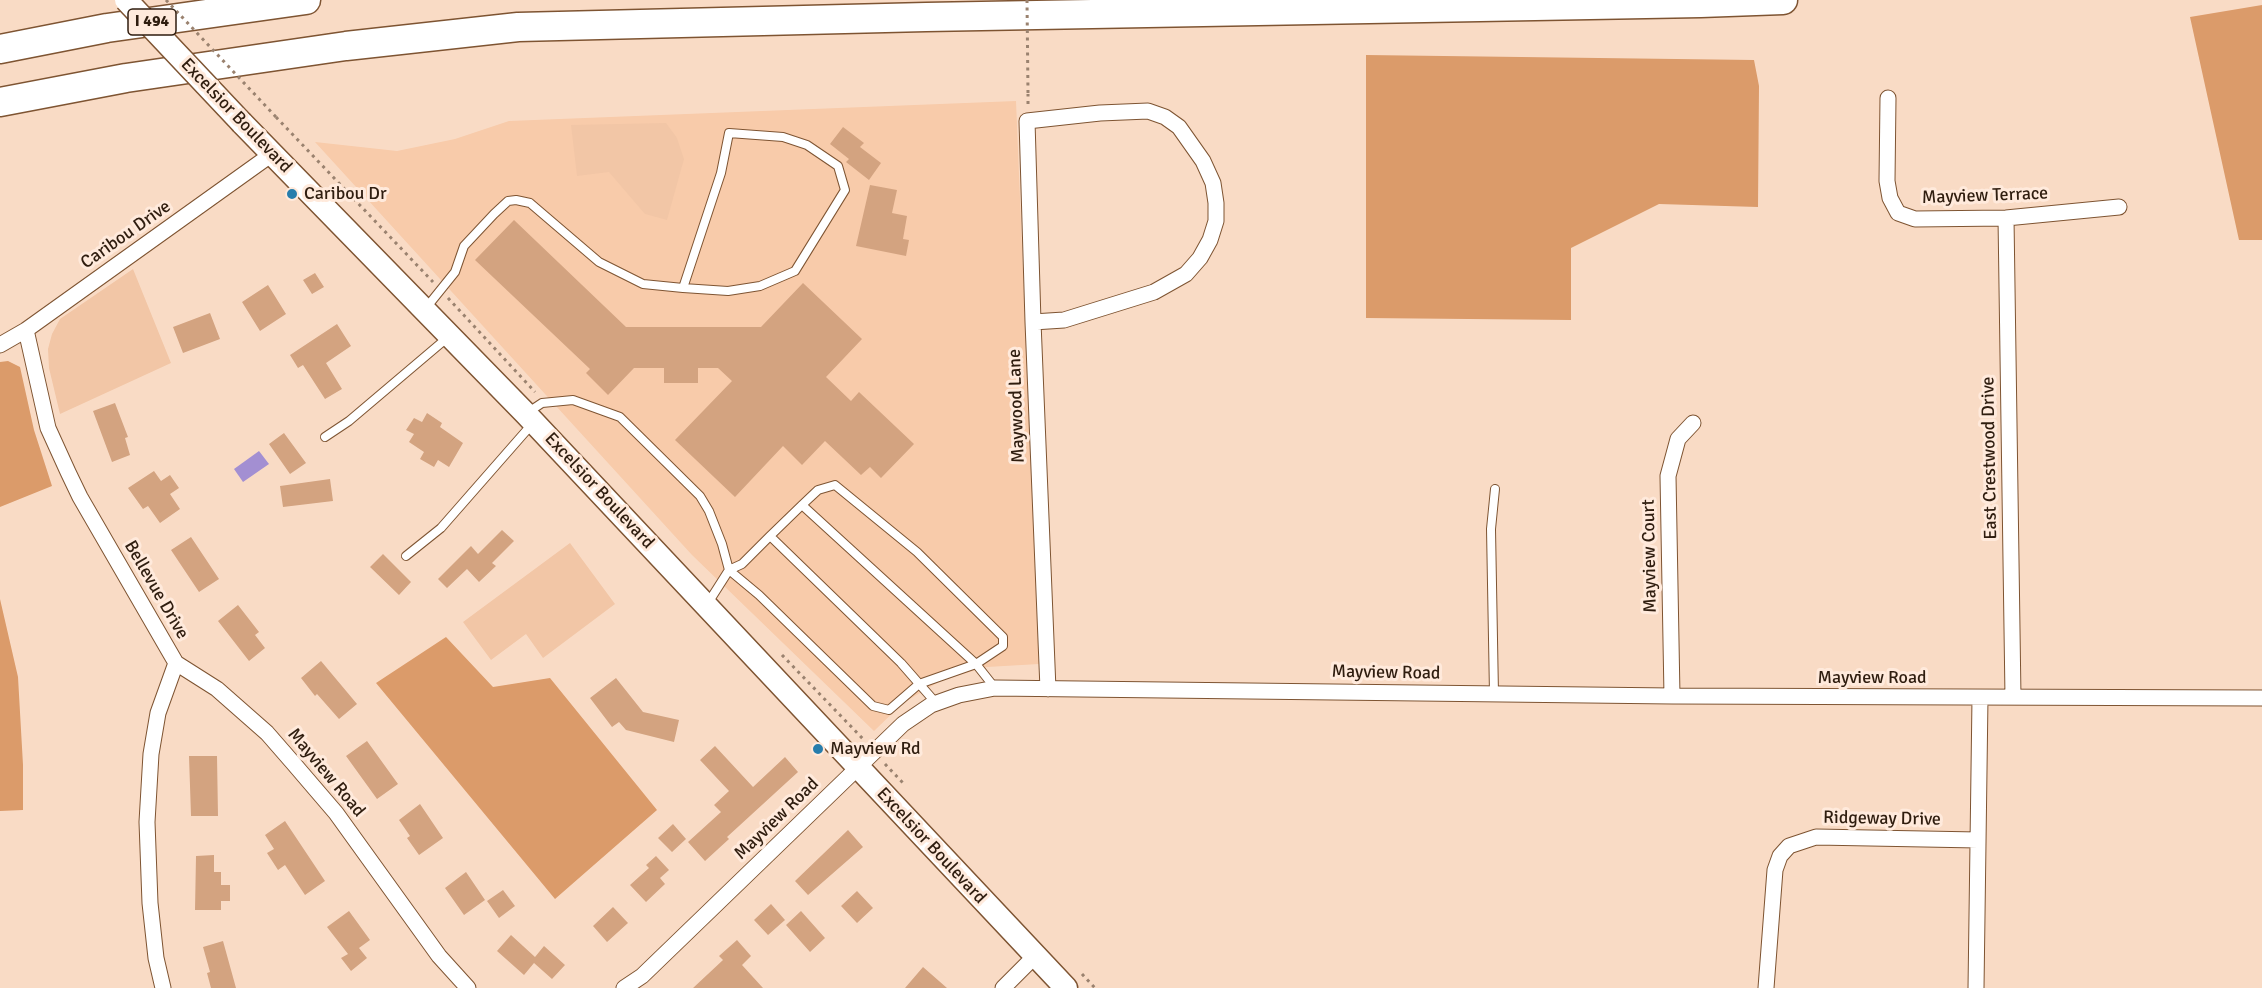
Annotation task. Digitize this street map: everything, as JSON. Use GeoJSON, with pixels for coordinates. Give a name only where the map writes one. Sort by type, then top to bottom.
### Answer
{"type":"FeatureCollection","features":[{"type":"Feature","properties":{"kind":"highway","name":"I 494"},"geometry":{"type":"LineString","coordinates":[[0,49],[107,28],[306,0]]}},
{"type":"Feature","properties":{"kind":"highway"},"geometry":{"type":"LineString","coordinates":[[0,102],[126,78],[334,48],[518,27],[1783,0]]}},
{"type":"Feature","properties":{"kind":"main road","name":"Excelsior Boulevard"},"geometry":{"type":"LineString","coordinates":[[126,0],[242,123],[530,418],[1066,988]]}},
{"type":"Feature","properties":{"kind":"street","name":"Mayview Terrace"},"geometry":{"type":"LineString","coordinates":[[1888,98],[1887,181],[1890,198],[1898,213],[1916,219],[2006,218],[2118,207]]}},
{"type":"Feature","properties":{"kind":"street","name":"Maywood Lane"},"geometry":{"type":"LineString","coordinates":[[1033,322],[1064,320],[1154,292],[1186,274],[1200,258],[1210,240],[1216,221],[1213,183],[1203,161],[1179,127],[1165,117],[1148,111],[1089,114],[1028,121],[1033,322],[1048,689]]}},
{"type":"Feature","properties":{"kind":"street","name":"Caribou Drive"},"geometry":{"type":"LineString","coordinates":[[0,345],[26,330],[272,154]]}},
{"type":"Feature","properties":{"kind":"street","name":"East Crestwood Drive"},"geometry":{"type":"LineString","coordinates":[[2006,218],[2013,697]]}},
{"type":"Feature","properties":{"kind":"street","name":"Bellevue Drive"},"geometry":{"type":"LineString","coordinates":[[26,330],[48,428],[80,497],[176,663],[158,713],[151,754],[147,822],[150,903],[156,957],[163,988]]}},
{"type":"Feature","properties":{"kind":"street","name":"Mayview Court"},"geometry":{"type":"LineString","coordinates":[[1672,696],[1668,476],[1678,439],[1693,423]]}},
{"type":"Feature","properties":{"kind":"street","name":"Mayview Road"},"geometry":{"type":"LineString","coordinates":[[176,663],[217,689],[267,733],[336,813],[439,956],[468,988]]}},
{"type":"Feature","properties":{"kind":"street","name":"Mayview Road"},"geometry":{"type":"LineString","coordinates":[[624,988],[642,976],[903,724],[936,704],[959,695],[995,687],[1672,696],[2262,698]]}},
{"type":"Feature","properties":{"kind":"street"},"geometry":{"type":"LineString","coordinates":[[1976,988],[1980,698]]}},
{"type":"Feature","properties":{"kind":"street","name":"Ridgeway Drive"},"geometry":{"type":"LineString","coordinates":[[1766,988],[1775,870],[1780,856],[1789,846],[1816,837],[1978,840]]}},
{"type":"Feature","properties":{"kind":"street"},"geometry":{"type":"LineString","coordinates":[[1003,988],[1035,956]]}},
{"type":"Feature","properties":{"kind":"lane"},"geometry":{"type":"LineString","coordinates":[[425,309],[455,272],[464,246],[501,207],[508,201],[516,200],[530,203],[599,262],[643,284],[683,288],[728,291],[760,286],[795,271],[845,190],[837,166],[807,145],[783,137],[729,133],[721,173],[683,288]]}},
{"type":"Feature","properties":{"kind":"lane"},"geometry":{"type":"LineString","coordinates":[[325,437],[349,421],[451,335]]}},
{"type":"Feature","properties":{"kind":"lane"},"geometry":{"type":"LineString","coordinates":[[406,556],[441,528],[542,403],[573,400],[620,417],[700,496],[709,511],[722,544],[729,570],[759,595],[873,706],[889,710],[919,684],[976,664],[1003,646],[1003,637],[917,552],[835,485],[818,490],[742,564],[729,570],[706,606]]}},
{"type":"Feature","properties":{"kind":"lane"},"geometry":{"type":"LineString","coordinates":[[1494,694],[1491,529],[1495,489]]}},
{"type":"Feature","properties":{"kind":"lane"},"geometry":{"type":"LineString","coordinates":[[802,505],[976,664],[995,687]]}},
{"type":"Feature","properties":{"kind":"lane"},"geometry":{"type":"LineString","coordinates":[[770,536],[893,656],[936,704]]}},
{"type":"Feature","properties":{"kind":"path"},"geometry":{"type":"LineString","coordinates":[[166,0],[276,117]]}},
{"type":"Feature","properties":{"kind":"path"},"geometry":{"type":"LineString","coordinates":[[1027,0],[1028,94]]}},
{"type":"Feature","properties":{"kind":"shaded area"},"geometry":{"type":"Polygon","coordinates":[[[2262,5],[2262,240],[2239,240],[2190,17],[2262,5]]]}},
{"type":"Feature","properties":{"kind":"shaded area"},"geometry":{"type":"Polygon","coordinates":[[[1366,55],[1754,60],[1759,86],[1758,207],[1659,204],[1571,248],[1571,320],[1366,318],[1366,55]]]}},
{"type":"Feature","properties":{"kind":"shaded area"},"geometry":{"type":"Polygon","coordinates":[[[1016,101],[1039,664],[987,667],[942,680],[903,703],[874,731],[692,555],[315,142],[397,151],[455,139],[509,121],[1016,101]]]}},
{"type":"Feature","properties":{"kind":"shaded area"},"geometry":{"type":"Polygon","coordinates":[[[666,123],[677,138],[684,159],[667,220],[645,214],[609,172],[577,176],[571,125],[666,123]]]}},
{"type":"Feature","properties":{"kind":"shaded area"},"geometry":{"type":"Polygon","coordinates":[[[133,269],[171,363],[60,414],[49,368],[48,349],[52,334],[60,319],[133,269]]]}},
{"type":"Feature","properties":{"kind":"shaded area"},"geometry":{"type":"Polygon","coordinates":[[[8,361],[20,367],[34,430],[52,486],[0,507],[0,362],[8,361]]]}},
{"type":"Feature","properties":{"kind":"shaded area"},"geometry":{"type":"Polygon","coordinates":[[[259,451],[269,464],[243,482],[234,469],[259,451]]]}},
{"type":"Feature","properties":{"kind":"shaded area"},"geometry":{"type":"Polygon","coordinates":[[[570,543],[615,604],[543,658],[526,634],[491,660],[463,622],[570,543]]]}},
{"type":"Feature","properties":{"kind":"shaded area"},"geometry":{"type":"Polygon","coordinates":[[[0,599],[18,677],[23,810],[0,811],[0,599]]]}},
{"type":"Feature","properties":{"kind":"shaded area"},"geometry":{"type":"Polygon","coordinates":[[[446,637],[493,687],[550,678],[657,810],[555,899],[376,683],[446,637]]]}},
{"type":"Feature","properties":{"kind":"building"},"geometry":{"type":"Polygon","coordinates":[[[843,127],[864,143],[860,147],[881,163],[869,180],[846,162],[849,159],[830,144],[843,127]]]}},
{"type":"Feature","properties":{"kind":"building"},"geometry":{"type":"Polygon","coordinates":[[[870,185],[897,190],[892,213],[907,216],[903,239],[909,240],[906,256],[856,246],[870,185]]]}},
{"type":"Feature","properties":{"kind":"building"},"geometry":{"type":"Polygon","coordinates":[[[514,220],[626,327],[761,327],[803,283],[862,339],[826,377],[851,401],[859,392],[914,444],[881,478],[870,467],[861,475],[825,441],[802,465],[783,446],[735,497],[675,440],[732,381],[718,368],[698,368],[698,383],[664,383],[664,368],[634,368],[608,395],[586,373],[590,369],[475,260],[514,220]]]}},
{"type":"Feature","properties":{"kind":"building"},"geometry":{"type":"Polygon","coordinates":[[[315,273],[324,287],[312,294],[303,280],[315,273]]]}},
{"type":"Feature","properties":{"kind":"building"},"geometry":{"type":"Polygon","coordinates":[[[268,285],[286,314],[260,331],[242,302],[268,285]]]}},
{"type":"Feature","properties":{"kind":"building"},"geometry":{"type":"Polygon","coordinates":[[[210,313],[220,339],[183,353],[173,327],[210,313]]]}},
{"type":"Feature","properties":{"kind":"building"},"geometry":{"type":"Polygon","coordinates":[[[337,324],[351,346],[326,363],[342,389],[325,399],[303,365],[298,368],[290,355],[337,324]]]}},
{"type":"Feature","properties":{"kind":"building"},"geometry":{"type":"Polygon","coordinates":[[[115,403],[128,437],[125,438],[130,455],[112,462],[93,411],[115,403]]]}},
{"type":"Feature","properties":{"kind":"building"},"geometry":{"type":"Polygon","coordinates":[[[427,413],[442,423],[440,427],[463,443],[449,467],[438,460],[434,467],[420,459],[424,452],[409,442],[414,434],[406,430],[414,418],[422,422],[427,413]]]}},
{"type":"Feature","properties":{"kind":"building"},"geometry":{"type":"Polygon","coordinates":[[[284,433],[306,463],[290,474],[269,444],[284,433]]]}},
{"type":"Feature","properties":{"kind":"building"},"geometry":{"type":"Polygon","coordinates":[[[154,471],[161,481],[170,475],[179,488],[170,494],[180,509],[160,523],[148,506],[143,509],[128,488],[154,471]]]}},
{"type":"Feature","properties":{"kind":"building"},"geometry":{"type":"Polygon","coordinates":[[[330,479],[333,501],[283,507],[280,486],[330,479]]]}},
{"type":"Feature","properties":{"kind":"building"},"geometry":{"type":"Polygon","coordinates":[[[502,530],[514,541],[492,563],[496,566],[479,582],[467,569],[447,588],[438,579],[471,546],[478,554],[502,530]]]}},
{"type":"Feature","properties":{"kind":"building"},"geometry":{"type":"Polygon","coordinates":[[[191,537],[219,579],[199,592],[171,550],[191,537]]]}},
{"type":"Feature","properties":{"kind":"building"},"geometry":{"type":"Polygon","coordinates":[[[383,554],[411,582],[399,595],[370,567],[383,554]]]}},
{"type":"Feature","properties":{"kind":"building"},"geometry":{"type":"Polygon","coordinates":[[[238,605],[259,632],[255,635],[265,648],[249,661],[218,621],[238,605]]]}},
{"type":"Feature","properties":{"kind":"building"},"geometry":{"type":"Polygon","coordinates":[[[321,661],[357,704],[339,719],[317,694],[315,696],[301,678],[321,661]]]}},
{"type":"Feature","properties":{"kind":"building"},"geometry":{"type":"Polygon","coordinates":[[[616,678],[643,712],[679,720],[674,742],[626,730],[619,722],[612,727],[590,698],[616,678]]]}},
{"type":"Feature","properties":{"kind":"building"},"geometry":{"type":"Polygon","coordinates":[[[367,741],[398,784],[377,799],[346,756],[367,741]]]}},
{"type":"Feature","properties":{"kind":"building"},"geometry":{"type":"Polygon","coordinates":[[[715,746],[753,787],[785,757],[798,772],[727,837],[729,839],[705,861],[688,842],[721,812],[714,805],[729,791],[700,760],[715,746]]]}},
{"type":"Feature","properties":{"kind":"building"},"geometry":{"type":"Polygon","coordinates":[[[189,756],[217,756],[218,816],[191,816],[189,756]]]}},
{"type":"Feature","properties":{"kind":"building"},"geometry":{"type":"Polygon","coordinates":[[[420,804],[443,838],[419,855],[407,838],[410,836],[399,820],[420,804]]]}},
{"type":"Feature","properties":{"kind":"building"},"geometry":{"type":"Polygon","coordinates":[[[285,821],[325,881],[305,895],[285,865],[278,870],[267,853],[274,849],[265,835],[285,821]]]}},
{"type":"Feature","properties":{"kind":"building"},"geometry":{"type":"Polygon","coordinates":[[[673,824],[686,839],[672,852],[658,838],[673,824]]]}},
{"type":"Feature","properties":{"kind":"building"},"geometry":{"type":"Polygon","coordinates":[[[848,830],[863,847],[808,895],[795,881],[848,830]]]}},
{"type":"Feature","properties":{"kind":"building"},"geometry":{"type":"Polygon","coordinates":[[[214,855],[214,872],[221,872],[221,885],[230,885],[230,901],[221,901],[221,910],[195,910],[196,856],[214,855]]]}},
{"type":"Feature","properties":{"kind":"building"},"geometry":{"type":"Polygon","coordinates":[[[656,856],[669,870],[660,878],[665,884],[646,902],[630,885],[649,868],[646,865],[656,856]]]}},
{"type":"Feature","properties":{"kind":"building"},"geometry":{"type":"Polygon","coordinates":[[[466,872],[485,900],[464,915],[445,888],[466,872]]]}},
{"type":"Feature","properties":{"kind":"building"},"geometry":{"type":"Polygon","coordinates":[[[503,890],[515,906],[499,918],[487,901],[503,890]]]}},
{"type":"Feature","properties":{"kind":"building"},"geometry":{"type":"Polygon","coordinates":[[[857,891],[873,908],[857,923],[841,906],[857,891]]]}},
{"type":"Feature","properties":{"kind":"building"},"geometry":{"type":"Polygon","coordinates":[[[771,904],[785,920],[768,935],[754,920],[771,904]]]}},
{"type":"Feature","properties":{"kind":"building"},"geometry":{"type":"Polygon","coordinates":[[[613,907],[628,923],[607,942],[593,926],[613,907]]]}},
{"type":"Feature","properties":{"kind":"building"},"geometry":{"type":"Polygon","coordinates":[[[349,911],[370,940],[359,948],[367,958],[351,971],[341,958],[348,954],[327,927],[349,911]]]}},
{"type":"Feature","properties":{"kind":"building"},"geometry":{"type":"Polygon","coordinates":[[[801,911],[825,938],[810,952],[786,925],[801,911]]]}},
{"type":"Feature","properties":{"kind":"building"},"geometry":{"type":"Polygon","coordinates":[[[511,935],[535,957],[544,946],[565,965],[552,979],[534,963],[524,975],[497,951],[511,935]]]}},
{"type":"Feature","properties":{"kind":"building"},"geometry":{"type":"Polygon","coordinates":[[[737,940],[751,956],[742,965],[763,988],[693,988],[723,960],[719,956],[737,940]]]}},
{"type":"Feature","properties":{"kind":"building"},"geometry":{"type":"Polygon","coordinates":[[[223,941],[236,988],[211,988],[207,973],[210,972],[203,947],[223,941]]]}},
{"type":"Feature","properties":{"kind":"building"},"geometry":{"type":"Polygon","coordinates":[[[923,967],[947,988],[905,988],[923,967]]]}},
{"type":"Feature","properties":{"kind":"place","name":"Caribou Dr"},"geometry":{"type":"Point","coordinates":[292,194]}},
{"type":"Feature","properties":{"kind":"place","name":"Mayview Rd"},"geometry":{"type":"Point","coordinates":[818,749]}}]}
